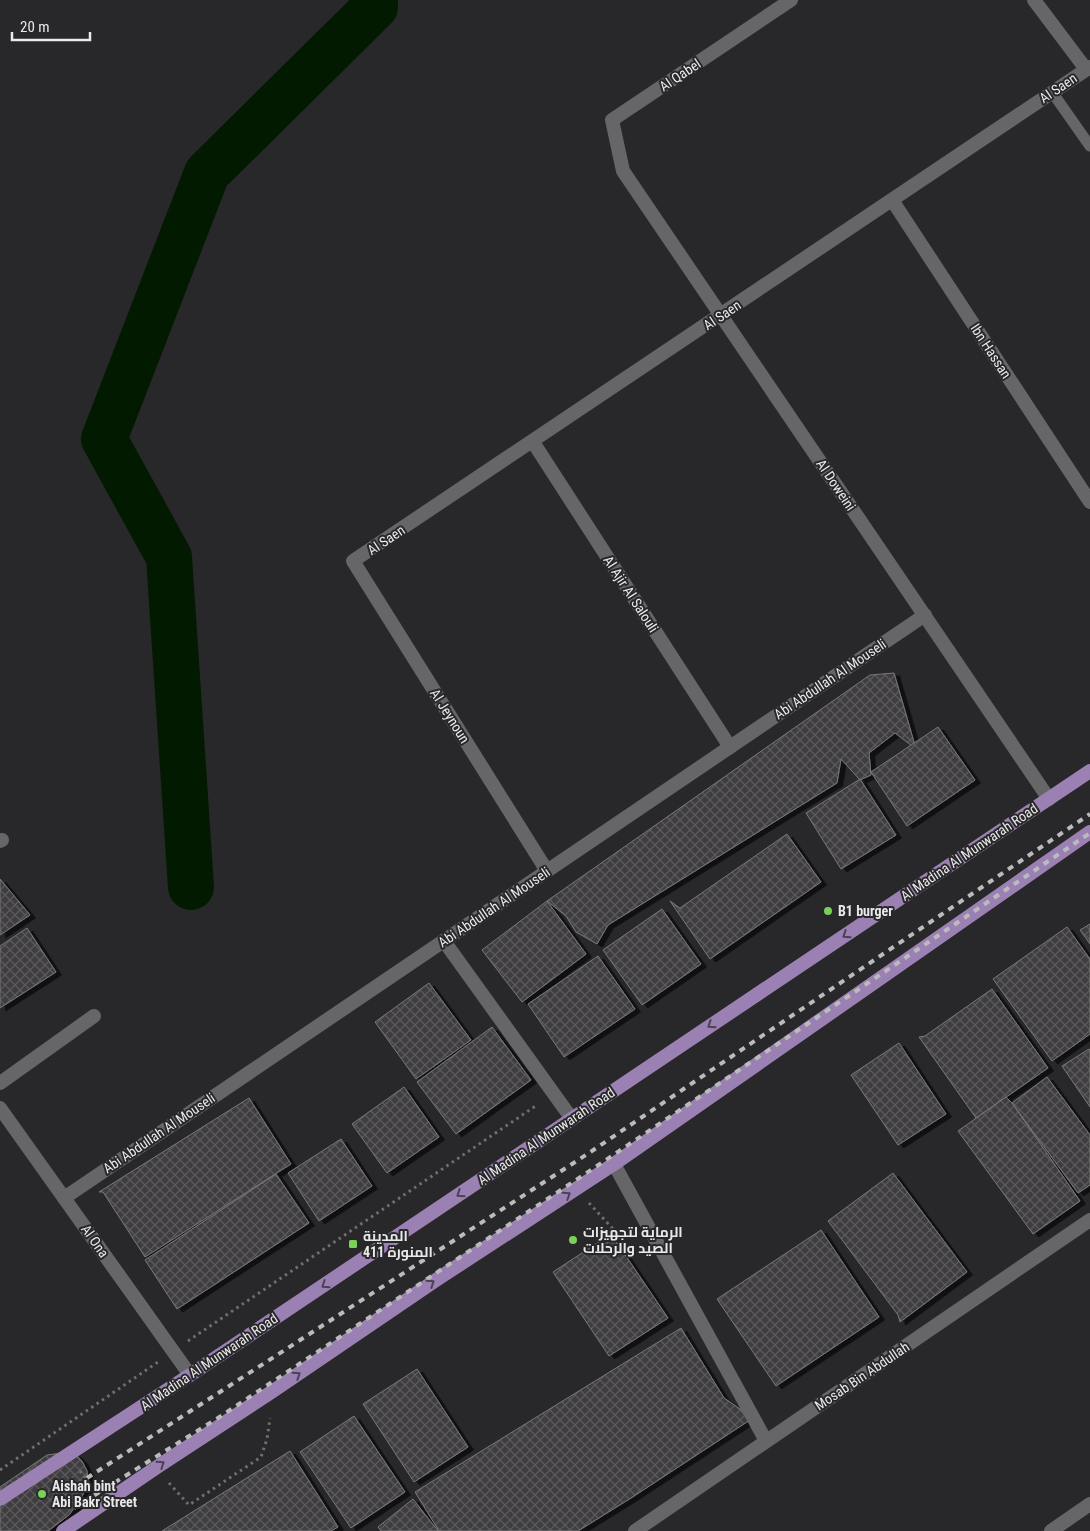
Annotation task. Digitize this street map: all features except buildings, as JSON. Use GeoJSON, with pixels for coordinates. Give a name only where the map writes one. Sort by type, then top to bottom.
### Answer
{"type":"FeatureCollection","features":[{"type":"Feature","properties":{"kind":"main road","name":"Al Madina Al Munwarah Road"},"geometry":{"type":"LineString","coordinates":[[0,1499],[190,1375],[1090,771]]}},
{"type":"Feature","properties":{"kind":"main road"},"geometry":{"type":"LineString","coordinates":[[63,1531],[273,1392],[439,1278],[614,1164],[1090,832]]}},
{"type":"Feature","properties":{"kind":"street","name":"Al Qabel"},"geometry":{"type":"LineString","coordinates":[[623,171],[612,120],[792,0]]}},
{"type":"Feature","properties":{"kind":"street"},"geometry":{"type":"LineString","coordinates":[[1034,0],[1088,68]]}},
{"type":"Feature","properties":{"kind":"street","name":"Al Saen"},"geometry":{"type":"LineString","coordinates":[[353,561],[1088,68]]}},
{"type":"Feature","properties":{"kind":"street","name":"Al Doweini"},"geometry":{"type":"LineString","coordinates":[[623,171],[1049,798]]}},
{"type":"Feature","properties":{"kind":"street","name":"Ibn Hassan"},"geometry":{"type":"LineString","coordinates":[[892,200],[1090,502]]}},
{"type":"Feature","properties":{"kind":"street","name":"Al Ajir Al Salouli"},"geometry":{"type":"LineString","coordinates":[[533,442],[730,747]]}},
{"type":"Feature","properties":{"kind":"street","name":"Al Jeynoun"},"geometry":{"type":"LineString","coordinates":[[353,561],[547,871]]}},
{"type":"Feature","properties":{"kind":"street","name":"Abi Abdullah Al Mouseli"},"geometry":{"type":"LineString","coordinates":[[64,1198],[924,615]]}},
{"type":"Feature","properties":{"kind":"street"},"geometry":{"type":"LineString","coordinates":[[444,940],[572,1119]]}},
{"type":"Feature","properties":{"kind":"street"},"geometry":{"type":"LineString","coordinates":[[0,1084],[94,1016]]}},
{"type":"Feature","properties":{"kind":"street","name":"Al Ona"},"geometry":{"type":"LineString","coordinates":[[0,1108],[190,1375]]}},
{"type":"Feature","properties":{"kind":"street"},"geometry":{"type":"LineString","coordinates":[[614,1164],[766,1441]]}},
{"type":"Feature","properties":{"kind":"street","name":"Mosab Bin Abdullah"},"geometry":{"type":"LineString","coordinates":[[635,1531],[1090,1220]]}},
{"type":"Feature","properties":{"kind":"street"},"geometry":{"type":"LineString","coordinates":[[1051,1531],[1090,1504]]}},
{"type":"Feature","properties":{"kind":"lane"},"geometry":{"type":"LineString","coordinates":[[1052,92],[1090,146]]}},
{"type":"Feature","properties":{"kind":"path"},"geometry":{"type":"LineString","coordinates":[[0,1470],[554,1093]]}},
{"type":"Feature","properties":{"kind":"waterway"},"geometry":{"type":"LineString","coordinates":[[191,887],[169,557],[104,439],[207,173],[375,7],[375,0]]}},
{"type":"Feature","properties":{"kind":"railway"},"geometry":{"type":"LineString","coordinates":[[87,1478],[589,1153],[1090,814]]}},
{"type":"Feature","properties":{"kind":"railway"},"geometry":{"type":"LineString","coordinates":[[74,1508],[218,1418],[597,1166],[1090,833]]}},
{"type":"Feature","properties":{"kind":"place","name":"B1 burger"},"geometry":{"type":"Point","coordinates":[828,911]}},
{"type":"Feature","properties":{"kind":"place","name":"الرماية لتجهيزات الصيد والرحلات"},"geometry":{"type":"Point","coordinates":[573,1240]}},
{"type":"Feature","properties":{"kind":"place","name":"المدينة المنورة 411"},"geometry":{"type":"Point","coordinates":[353,1244]}},
{"type":"Feature","properties":{"kind":"place","name":"Aishah bint Abi Bakr Street"},"geometry":{"type":"Point","coordinates":[42,1494]}}]}
